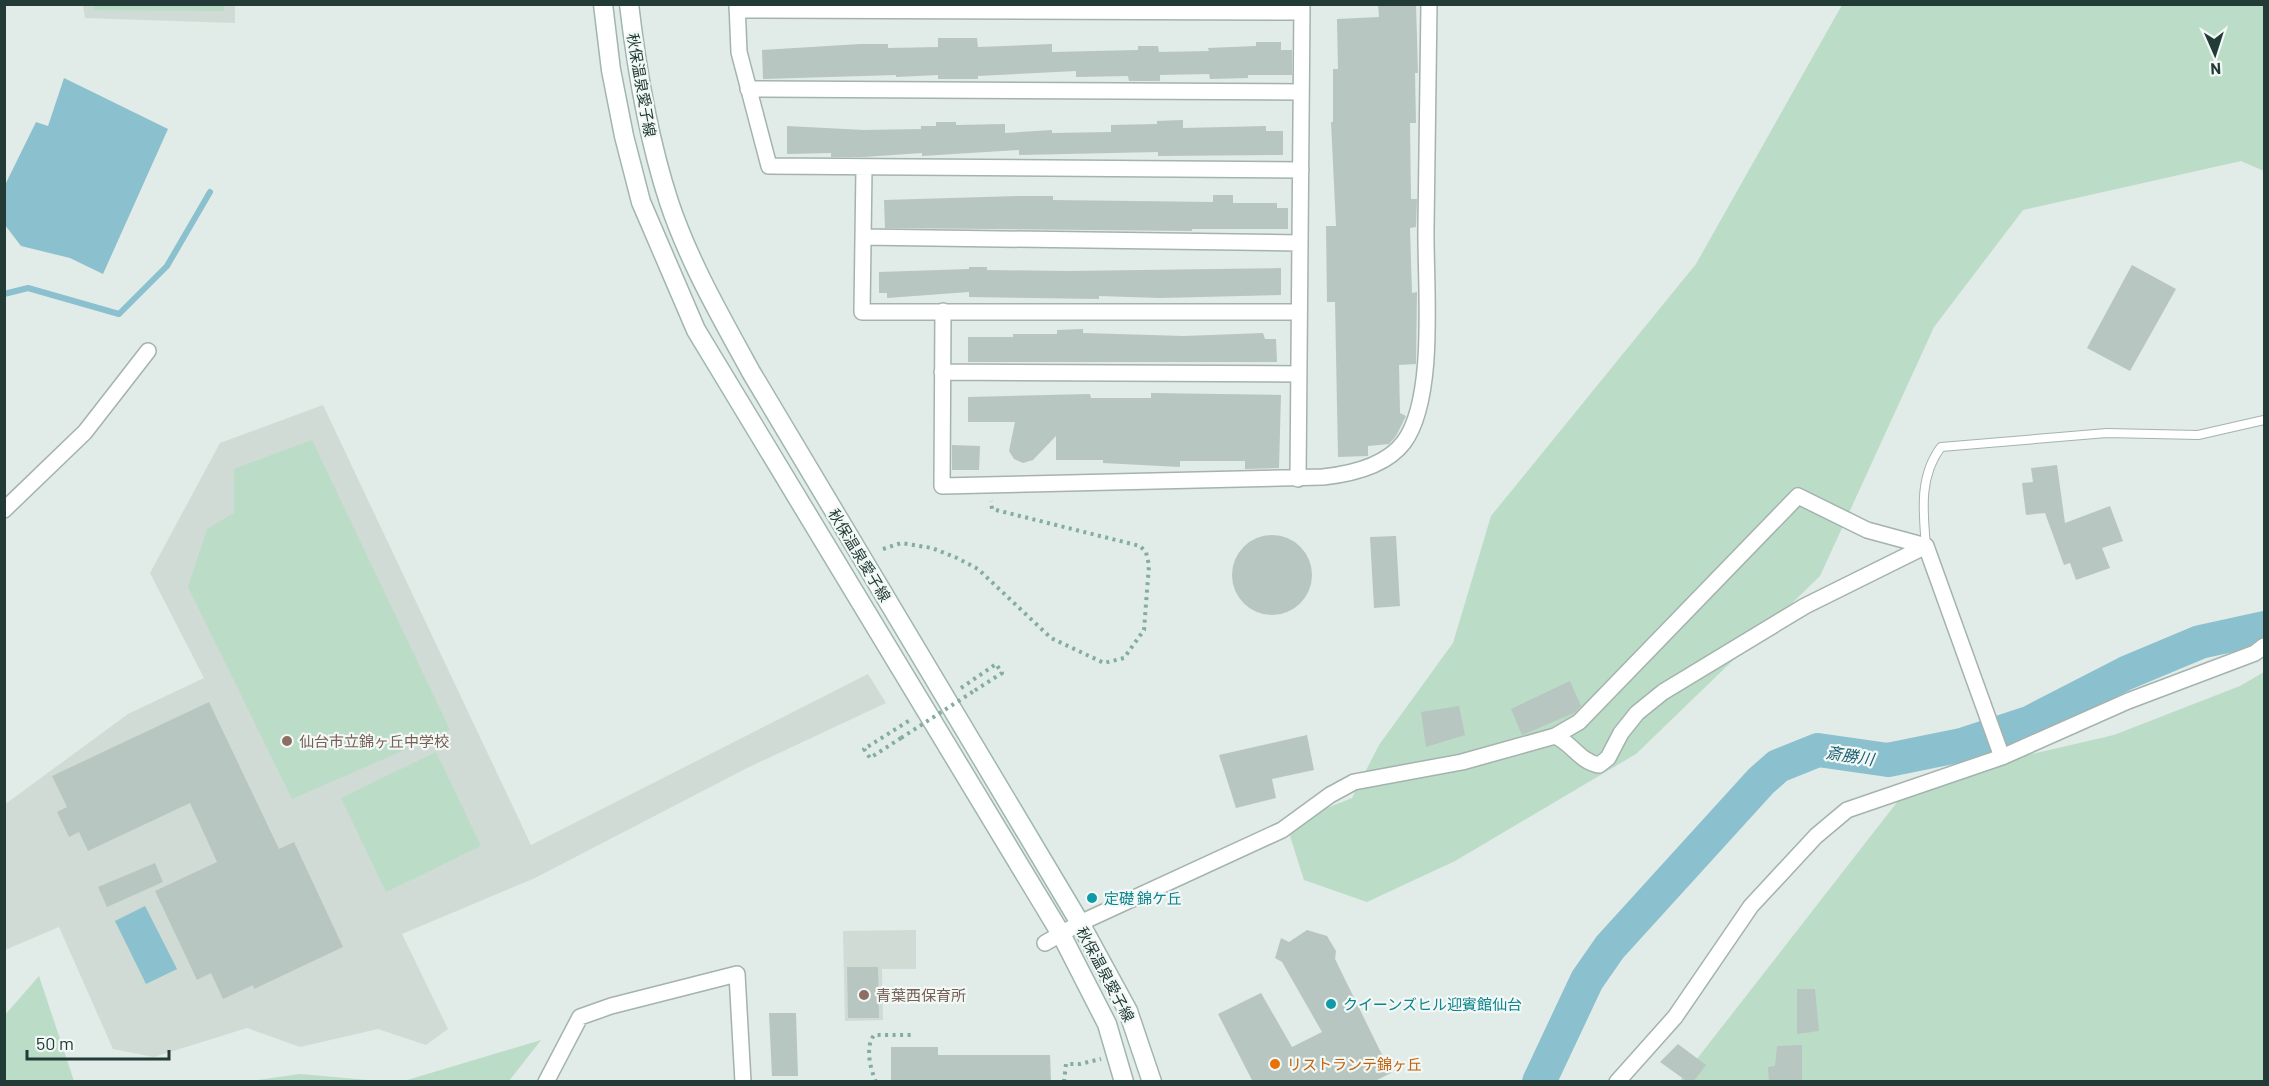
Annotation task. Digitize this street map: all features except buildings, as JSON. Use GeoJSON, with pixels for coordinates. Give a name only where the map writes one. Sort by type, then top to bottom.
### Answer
{"type":"FeatureCollection","features":[{"type":"Feature","properties":{"kind":"main road","name":"秋保温泉愛子線"},"geometry":{"type":"LineString","coordinates":[[603,4],[613,81],[641,202],[696,330],[1053,939],[1107,1024],[1124,1082]]}},
{"type":"Feature","properties":{"kind":"main road","name":"秋保温泉愛子線"},"geometry":{"type":"LineString","coordinates":[[629,4],[644,113],[669,203],[709,295],[751,372],[1080,923],[1128,1011],[1152,1082]]}},
{"type":"Feature","properties":{"kind":"street"},"geometry":{"type":"LineString","coordinates":[[942,311],[942,486],[1298,479],[1350,474],[1388,456],[1404,442],[1419,406],[1423,385],[1426,330],[1429,4]]}},
{"type":"Feature","properties":{"kind":"street"},"geometry":{"type":"LineString","coordinates":[[1298,479],[1301,170],[1300,92],[1302,8],[737,7],[739,52],[769,166],[1301,170]]}},
{"type":"Feature","properties":{"kind":"street"},"geometry":{"type":"LineString","coordinates":[[748,89],[1300,92]]}},
{"type":"Feature","properties":{"kind":"street"},"geometry":{"type":"LineString","coordinates":[[864,168],[862,312],[1299,312]]}},
{"type":"Feature","properties":{"kind":"street"},"geometry":{"type":"LineString","coordinates":[[863,237],[1300,243]]}},
{"type":"Feature","properties":{"kind":"street"},"geometry":{"type":"LineString","coordinates":[[4,510],[28,490],[85,432],[148,351]]}},
{"type":"Feature","properties":{"kind":"street"},"geometry":{"type":"LineString","coordinates":[[942,372],[1299,374]]}},
{"type":"Feature","properties":{"kind":"street"},"geometry":{"type":"LineString","coordinates":[[1053,939],[1080,923],[1282,830],[1330,795],[1354,782],[1462,762],[1555,736],[1579,722],[1798,496],[1867,530],[1926,546]]}},
{"type":"Feature","properties":{"kind":"street"},"geometry":{"type":"LineString","coordinates":[[1555,736],[1565,740],[1583,759],[1599,765],[1608,758],[1621,733],[1637,712],[1663,692],[1805,606],[1926,546]]}},
{"type":"Feature","properties":{"kind":"street"},"geometry":{"type":"LineString","coordinates":[[1926,546],[2000,752]]}},
{"type":"Feature","properties":{"kind":"street"},"geometry":{"type":"LineString","coordinates":[[1617,1082],[1676,1017],[1751,906],[1816,836],[1848,810],[2255,653],[2264,647]]}},
{"type":"Feature","properties":{"kind":"street"},"geometry":{"type":"LineString","coordinates":[[546,1082],[580,1017],[611,1006],[737,974],[743,1082]]}},
{"type":"Feature","properties":{"kind":"lane"},"geometry":{"type":"LineString","coordinates":[[1926,546],[1922,500],[1930,461],[1941,447],[2107,434],[2198,435],[2265,420]]}},
{"type":"Feature","properties":{"kind":"path"},"geometry":{"type":"LineString","coordinates":[[883,549],[901,543],[932,548],[957,558],[978,569],[1061,645],[1104,663],[1124,658],[1144,630],[1149,565],[1146,552],[1140,546],[992,509],[991,485]]}},
{"type":"Feature","properties":{"kind":"path"},"geometry":{"type":"LineString","coordinates":[[910,720],[864,749],[870,758],[1002,673],[996,664],[960,688]]}},
{"type":"Feature","properties":{"kind":"path"},"geometry":{"type":"LineString","coordinates":[[876,1082],[872,1072],[869,1042],[874,1035],[915,1035]]}},
{"type":"Feature","properties":{"kind":"path"},"geometry":{"type":"LineString","coordinates":[[1064,1082],[1066,1064],[1080,1064],[1101,1059]]}},
{"type":"Feature","properties":{"kind":"shaded area"},"geometry":{"type":"Polygon","coordinates":[[[83,5],[235,5],[235,23],[85,18],[83,5]]]}},
{"type":"Feature","properties":{"kind":"shaded area","name":"仙台市立錦ヶ丘中学校"},"geometry":{"type":"Polygon","coordinates":[[[323,405],[531,845],[868,674],[886,703],[747,768],[535,878],[402,934],[448,1029],[426,1045],[378,1029],[300,1047],[247,1028],[154,1057],[113,1049],[59,927],[5,950],[4,805],[128,714],[204,678],[150,573],[220,443],[323,405]]]}},
{"type":"Feature","properties":{"kind":"shaded area","name":"青葉西保育所"},"geometry":{"type":"Polygon","coordinates":[[[916,930],[916,969],[882,969],[883,1020],[845,1021],[843,931],[916,930]]]}},
{"type":"Feature","properties":{"kind":"green space"},"geometry":{"type":"Polygon","coordinates":[[[93,5],[224,5],[224,11],[94,10],[93,5]]]}},
{"type":"Feature","properties":{"kind":"green space"},"geometry":{"type":"Polygon","coordinates":[[[1842,5],[2264,5],[2264,171],[2241,161],[2023,210],[1934,327],[1820,576],[1636,754],[1455,861],[1367,902],[1304,880],[1290,836],[1302,818],[1352,798],[1379,745],[1453,643],[1491,516],[1696,264],[1842,5]]]}},
{"type":"Feature","properties":{"kind":"green space"},"geometry":{"type":"Polygon","coordinates":[[[312,440],[450,730],[292,799],[188,587],[207,529],[234,513],[234,469],[312,440]]]}},
{"type":"Feature","properties":{"kind":"green space"},"geometry":{"type":"Polygon","coordinates":[[[2264,672],[2264,1081],[1679,1082],[1905,792],[2002,761],[2114,735],[2240,686],[2264,672]]]}},
{"type":"Feature","properties":{"kind":"green space"},"geometry":{"type":"Polygon","coordinates":[[[436,752],[481,846],[386,892],[341,798],[436,752]]]}},
{"type":"Feature","properties":{"kind":"green space"},"geometry":{"type":"Polygon","coordinates":[[[39,976],[74,1081],[5,1081],[5,1015],[39,976]]]}},
{"type":"Feature","properties":{"kind":"green space"},"geometry":{"type":"Polygon","coordinates":[[[541,1040],[509,1081],[404,1081],[541,1040]]]}},
{"type":"Feature","properties":{"kind":"green space"},"geometry":{"type":"Polygon","coordinates":[[[300,1074],[379,1081],[250,1081],[300,1074]]]}},
{"type":"Feature","properties":{"kind":"water"},"geometry":{"type":"Polygon","coordinates":[[[64,78],[168,129],[103,274],[70,258],[21,246],[5,225],[5,185],[36,122],[48,126],[64,78]]]}},
{"type":"Feature","properties":{"kind":"water"},"geometry":{"type":"Polygon","coordinates":[[[145,906],[177,969],[146,984],[115,921],[145,906]]]}},
{"type":"Feature","properties":{"kind":"waterway"},"geometry":{"type":"LineString","coordinates":[[4,294],[28,288],[119,314],[167,266],[210,192]]}},
{"type":"Feature","properties":{"kind":"waterway","name":"斎勝川"},"geometry":{"type":"LineString","coordinates":[[1539,1082],[1587,980],[1610,947],[1761,781],[1778,766],[1818,750],[1888,760],[1962,745],[2029,723],[2126,673],[2200,642],[2264,628]]}},
{"type":"Feature","properties":{"kind":"place","name":"仙台市立錦ヶ丘中学校"},"geometry":{"type":"Point","coordinates":[287,741]}},
{"type":"Feature","properties":{"kind":"place","name":"定礎 錦ケ丘"},"geometry":{"type":"Point","coordinates":[1092,898]}},
{"type":"Feature","properties":{"kind":"place","name":"青葉西保育所"},"geometry":{"type":"Point","coordinates":[864,995]}},
{"type":"Feature","properties":{"kind":"place","name":"クイーンズヒル迎賓館仙台"},"geometry":{"type":"Point","coordinates":[1331,1004]}},
{"type":"Feature","properties":{"kind":"place","name":"リストランテ錦ヶ丘"},"geometry":{"type":"Point","coordinates":[1275,1064]}}]}
